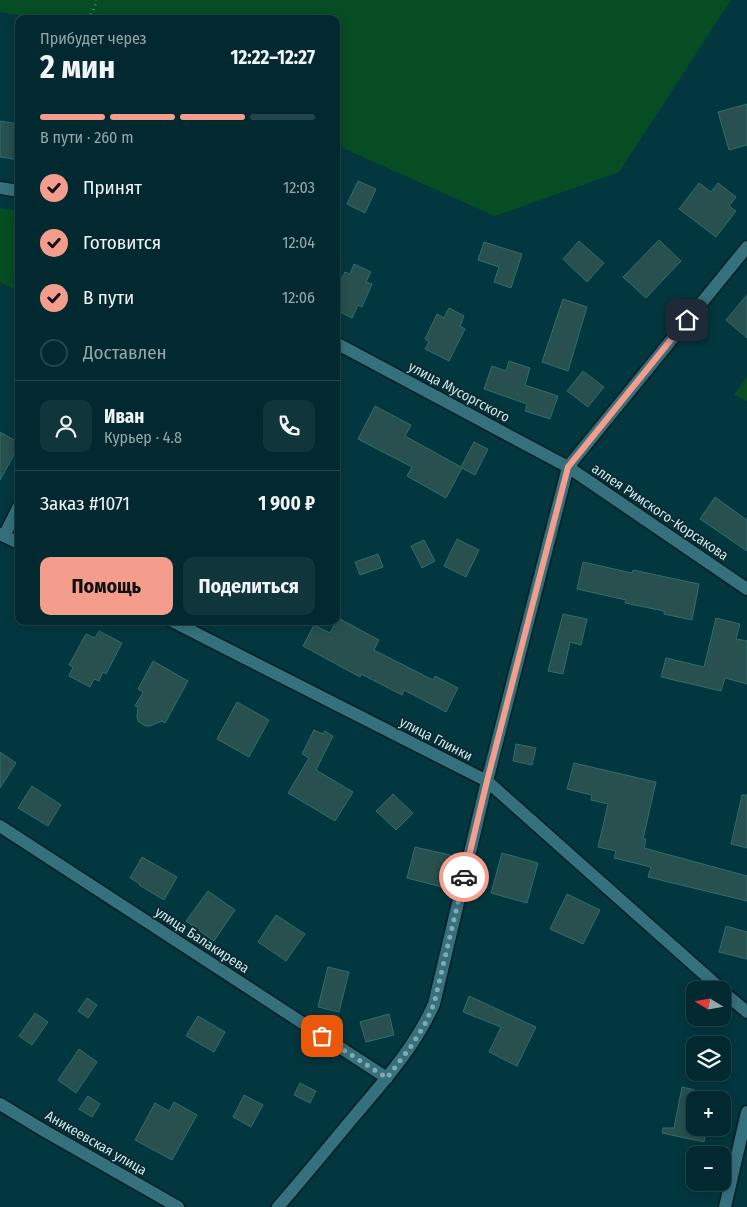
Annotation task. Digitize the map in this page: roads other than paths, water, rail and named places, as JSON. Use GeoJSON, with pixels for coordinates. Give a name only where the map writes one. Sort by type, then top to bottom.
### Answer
{"type":"FeatureCollection","features":[{"type":"Feature","properties":{"kind":"street"},"geometry":{"type":"LineString","coordinates":[[0,188],[15,190]]}},
{"type":"Feature","properties":{"kind":"street","name":"аллея Римского-Корсакова"},"geometry":{"type":"LineString","coordinates":[[747,247],[568,467],[747,589]]}},
{"type":"Feature","properties":{"kind":"street","name":"улица Мусоргского"},"geometry":{"type":"LineString","coordinates":[[340,345],[568,467]]}},
{"type":"Feature","properties":{"kind":"street"},"geometry":{"type":"LineString","coordinates":[[278,1207],[387,1078],[412,1045],[425,1024],[434,1004],[487,781],[568,467]]}},
{"type":"Feature","properties":{"kind":"street"},"geometry":{"type":"LineString","coordinates":[[15,513],[2,535],[15,541]]}},
{"type":"Feature","properties":{"kind":"street","name":"улица Глинки"},"geometry":{"type":"LineString","coordinates":[[180,625],[487,781],[712,981]]}},
{"type":"Feature","properties":{"kind":"street","name":"улица Балакирева"},"geometry":{"type":"LineString","coordinates":[[0,826],[387,1078]]}},
{"type":"Feature","properties":{"kind":"street","name":"улица Глинки"},"geometry":{"type":"LineString","coordinates":[[731,998],[747,1012]]}},
{"type":"Feature","properties":{"kind":"street","name":"Аникеевская улица"},"geometry":{"type":"LineString","coordinates":[[0,1104],[178,1207]]}},
{"type":"Feature","properties":{"kind":"street"},"geometry":{"type":"LineString","coordinates":[[725,1207],[747,1112]]}}]}
